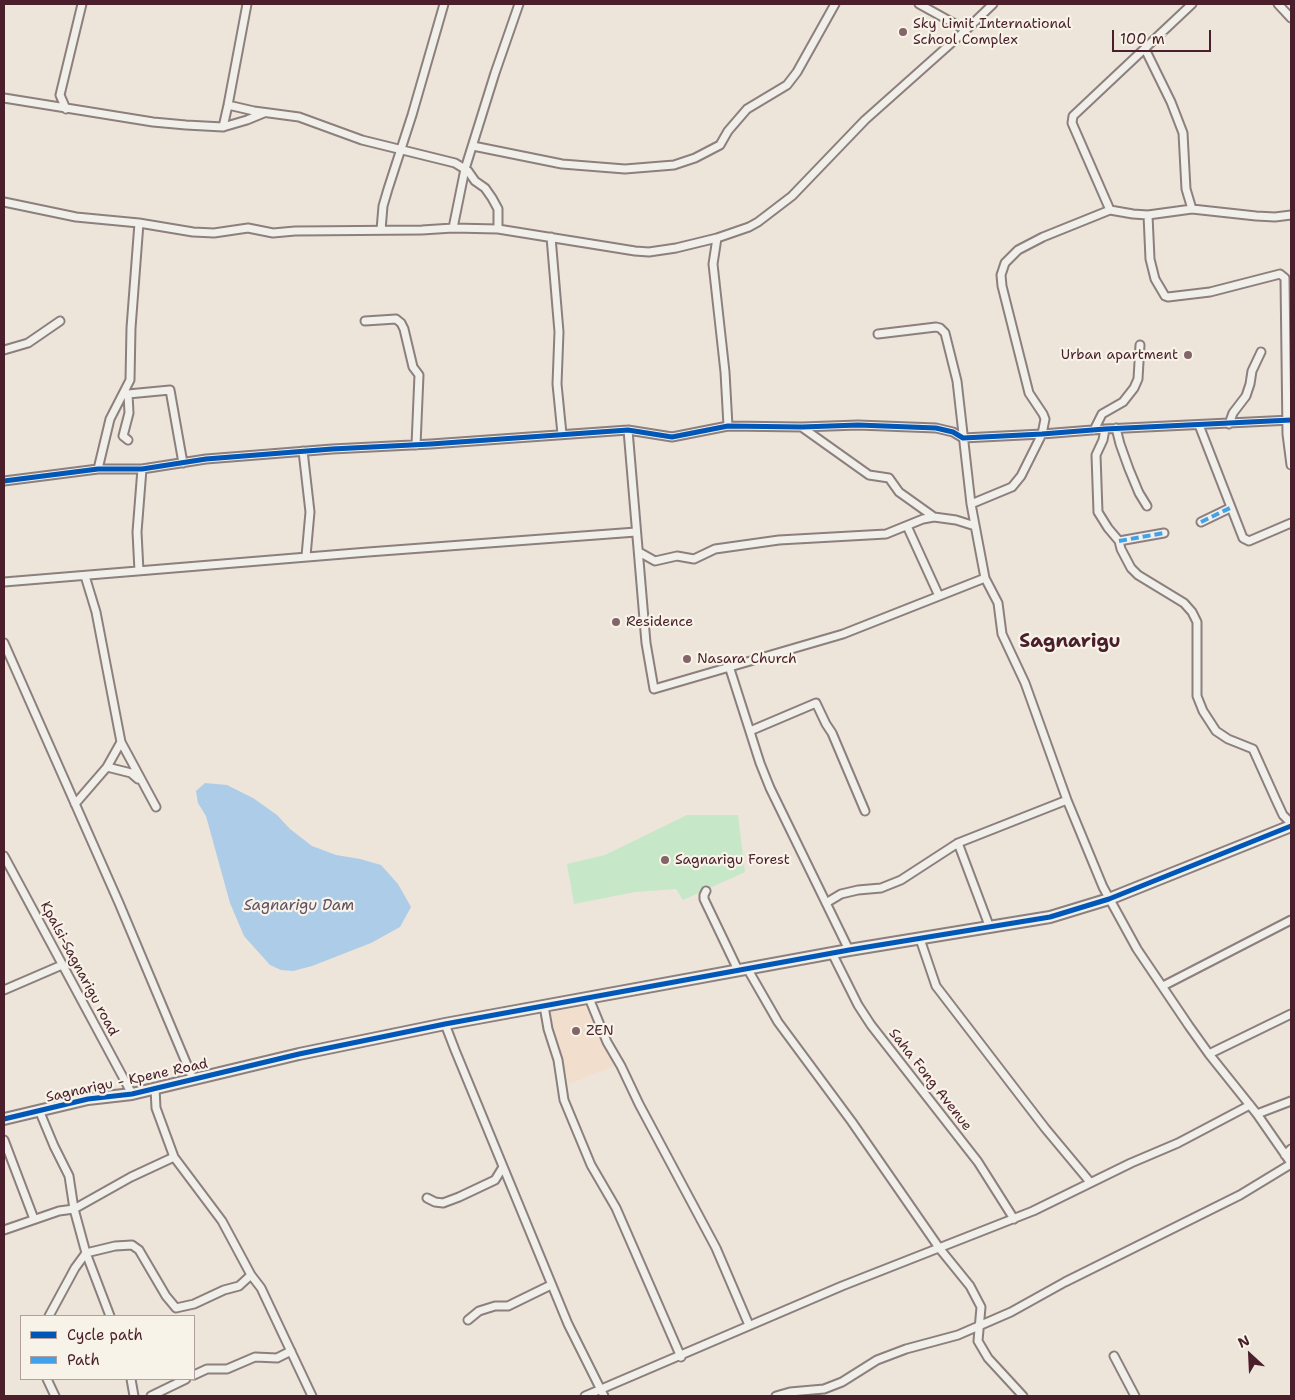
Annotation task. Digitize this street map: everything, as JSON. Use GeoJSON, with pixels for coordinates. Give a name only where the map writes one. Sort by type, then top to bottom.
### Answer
{"type":"FeatureCollection","features":[{"type":"Feature","properties":{"kind":"street"},"geometry":{"type":"LineString","coordinates":[[50,104],[60,95],[82,4]]}},
{"type":"Feature","properties":{"kind":"street"},"geometry":{"type":"LineString","coordinates":[[223,127],[247,4]]}},
{"type":"Feature","properties":{"kind":"street"},"geometry":{"type":"LineString","coordinates":[[381,230],[383,206],[444,4]]}},
{"type":"Feature","properties":{"kind":"street"},"geometry":{"type":"LineString","coordinates":[[453,228],[465,169],[494,73],[520,4]]}},
{"type":"Feature","properties":{"kind":"street"},"geometry":{"type":"LineString","coordinates":[[473,146],[562,164],[625,169],[674,165],[695,158],[720,145],[728,131],[745,110],[787,85],[797,72],[835,4]]}},
{"type":"Feature","properties":{"kind":"street"},"geometry":{"type":"LineString","coordinates":[[919,4],[966,30]]}},
{"type":"Feature","properties":{"kind":"street"},"geometry":{"type":"LineString","coordinates":[[4,202],[76,217],[214,233],[248,228],[273,233],[453,228],[498,229],[635,251],[649,252],[676,248],[718,238],[749,227],[773,212],[865,120],[993,4]]}},
{"type":"Feature","properties":{"kind":"street"},"geometry":{"type":"LineString","coordinates":[[1110,210],[1072,121],[1073,116],[1192,4]]}},
{"type":"Feature","properties":{"kind":"street"},"geometry":{"type":"LineString","coordinates":[[1278,4],[1291,18]]}},
{"type":"Feature","properties":{"kind":"street"},"geometry":{"type":"LineString","coordinates":[[1145,49],[1171,102],[1183,133],[1186,189],[1192,210]]}},
{"type":"Feature","properties":{"kind":"street"},"geometry":{"type":"LineString","coordinates":[[60,95],[66,109]]}},
{"type":"Feature","properties":{"kind":"street"},"geometry":{"type":"LineString","coordinates":[[4,98],[169,124],[223,127],[266,112]]}},
{"type":"Feature","properties":{"kind":"street"},"geometry":{"type":"LineString","coordinates":[[228,105],[299,117],[362,140],[455,163],[465,169],[475,181],[485,188],[498,209],[498,229]]}},
{"type":"Feature","properties":{"kind":"street"},"geometry":{"type":"LineString","coordinates":[[971,504],[1012,487],[1021,476],[1042,434],[1045,419],[1030,393],[1002,286],[1001,275],[1005,263],[1018,250],[1043,237],[1110,210],[1148,215],[1192,210],[1275,217],[1291,215]]}},
{"type":"Feature","properties":{"kind":"street"},"geometry":{"type":"LineString","coordinates":[[1148,215],[1150,259],[1155,279],[1165,296],[1210,292],[1280,274],[1285,278],[1289,309],[1289,420],[1287,434],[1291,465]]}},
{"type":"Feature","properties":{"kind":"street"},"geometry":{"type":"LineString","coordinates":[[98,469],[110,419],[130,380],[130,328],[139,223]]}},
{"type":"Feature","properties":{"kind":"street"},"geometry":{"type":"LineString","coordinates":[[550,238],[559,332],[557,384],[562,434]]}},
{"type":"Feature","properties":{"kind":"street"},"geometry":{"type":"LineString","coordinates":[[718,238],[713,264],[726,383],[728,426]]}},
{"type":"Feature","properties":{"kind":"street"},"geometry":{"type":"LineString","coordinates":[[365,321],[396,319],[404,329],[413,367],[419,375],[416,445]]}},
{"type":"Feature","properties":{"kind":"street"},"geometry":{"type":"LineString","coordinates":[[4,350],[34,340],[60,321]]}},
{"type":"Feature","properties":{"kind":"street"},"geometry":{"type":"LineString","coordinates":[[776,1396],[790,1392],[806,1394],[824,1390],[842,1382],[877,1360],[906,1348],[958,1335],[1011,1312],[1088,1270],[1230,1200],[1291,1163],[1257,1114],[1209,1054],[1137,949],[1109,899],[1067,800],[1024,683],[1002,634],[998,603],[986,578],[974,526],[957,381],[943,330],[936,327],[878,334]]}},
{"type":"Feature","properties":{"kind":"street"},"geometry":{"type":"LineString","coordinates":[[1094,430],[1102,414],[1123,402],[1134,388],[1138,379],[1140,345]]}},
{"type":"Feature","properties":{"kind":"street"},"geometry":{"type":"LineString","coordinates":[[1230,424],[1233,412],[1246,396],[1252,371],[1261,352]]}},
{"type":"Feature","properties":{"kind":"street"},"geometry":{"type":"LineString","coordinates":[[128,440],[123,436],[128,413],[128,394],[170,390],[182,463]]}},
{"type":"Feature","properties":{"kind":"street"},"geometry":{"type":"LineString","coordinates":[[4,480],[98,469],[142,469],[206,459],[303,451],[628,430],[672,437],[728,426],[802,428],[858,426],[936,428],[953,432],[964,438],[1116,428],[1289,420]]}},
{"type":"Feature","properties":{"kind":"street"},"geometry":{"type":"LineString","coordinates":[[1199,425],[1243,538],[1249,541],[1291,523]]}},
{"type":"Feature","properties":{"kind":"street"},"geometry":{"type":"LineString","coordinates":[[802,428],[869,475],[889,478],[899,492],[934,517]]}},
{"type":"Feature","properties":{"kind":"street"},"geometry":{"type":"LineString","coordinates":[[1116,428],[1129,468],[1139,493],[1147,506]]}},
{"type":"Feature","properties":{"kind":"street"},"geometry":{"type":"LineString","coordinates":[[1105,429],[1103,440],[1096,455],[1098,512],[1119,541],[1128,562],[1138,575],[1184,602],[1192,612],[1197,622],[1197,696],[1203,711],[1216,731],[1228,739],[1253,750],[1283,815],[1291,825]]}},
{"type":"Feature","properties":{"kind":"street"},"geometry":{"type":"LineString","coordinates":[[628,430],[636,504],[636,532],[648,661],[654,689],[843,634],[986,578]]}},
{"type":"Feature","properties":{"kind":"street"},"geometry":{"type":"LineString","coordinates":[[303,451],[310,512],[306,556]]}},
{"type":"Feature","properties":{"kind":"street"},"geometry":{"type":"LineString","coordinates":[[139,571],[137,532],[142,469]]}},
{"type":"Feature","properties":{"kind":"street"},"geometry":{"type":"LineString","coordinates":[[1201,522],[1230,508]]}},
{"type":"Feature","properties":{"kind":"street"},"geometry":{"type":"LineString","coordinates":[[639,552],[655,560],[677,556],[694,559],[715,549],[779,540],[886,534],[923,519],[934,517],[956,520],[974,526]]}},
{"type":"Feature","properties":{"kind":"street"},"geometry":{"type":"LineString","coordinates":[[907,526],[939,596]]}},
{"type":"Feature","properties":{"kind":"street"},"geometry":{"type":"LineString","coordinates":[[4,582],[306,556],[636,532]]}},
{"type":"Feature","properties":{"kind":"street"},"geometry":{"type":"LineString","coordinates":[[1119,541],[1164,533]]}},
{"type":"Feature","properties":{"kind":"street"},"geometry":{"type":"LineString","coordinates":[[85,576],[96,612],[121,742],[156,807]]}},
{"type":"Feature","properties":{"kind":"street"},"geometry":{"type":"LineString","coordinates":[[4,643],[119,903],[194,1079]]}},
{"type":"Feature","properties":{"kind":"street"},"geometry":{"type":"LineString","coordinates":[[729,666],[770,788],[849,950]]}},
{"type":"Feature","properties":{"kind":"street"},"geometry":{"type":"LineString","coordinates":[[750,731],[816,702],[832,733],[865,811]]}},
{"type":"Feature","properties":{"kind":"street"},"geometry":{"type":"LineString","coordinates":[[75,804],[107,767],[121,742]]}},
{"type":"Feature","properties":{"kind":"street"},"geometry":{"type":"LineString","coordinates":[[107,767],[131,773],[142,783]]}},
{"type":"Feature","properties":{"kind":"street"},"geometry":{"type":"LineString","coordinates":[[826,903],[841,894],[881,888],[901,880],[958,842],[1067,800]]}},
{"type":"Feature","properties":{"kind":"street","name":"Sagnarigu - Kpene Road"},"geometry":{"type":"LineString","coordinates":[[4,1119],[88,1100],[132,1094],[255,1064],[445,1024],[832,953],[1050,917],[1109,899],[1291,825]]}},
{"type":"Feature","properties":{"kind":"street"},"geometry":{"type":"LineString","coordinates":[[958,842],[990,928]]}},
{"type":"Feature","properties":{"kind":"street","name":"Kpalsi-Sagnarigu road"},"geometry":{"type":"LineString","coordinates":[[4,858],[132,1094]]}},
{"type":"Feature","properties":{"kind":"street"},"geometry":{"type":"LineString","coordinates":[[706,891],[704,899],[742,969],[940,1249],[970,1286],[979,1301],[982,1311],[978,1341],[988,1358],[1023,1396]]}},
{"type":"Feature","properties":{"kind":"street"},"geometry":{"type":"LineString","coordinates":[[1163,986],[1291,920]]}},
{"type":"Feature","properties":{"kind":"street"},"geometry":{"type":"LineString","coordinates":[[920,939],[936,986],[1044,1128],[1090,1182]]}},
{"type":"Feature","properties":{"kind":"street","name":"Saha Fong Avenue"},"geometry":{"type":"LineString","coordinates":[[832,953],[858,1005],[871,1025],[978,1162],[1014,1219]]}},
{"type":"Feature","properties":{"kind":"street"},"geometry":{"type":"LineString","coordinates":[[4,990],[62,966]]}},
{"type":"Feature","properties":{"kind":"street"},"geometry":{"type":"LineString","coordinates":[[589,998],[607,1042],[622,1066],[639,1104],[716,1248],[749,1325]]}},
{"type":"Feature","properties":{"kind":"street"},"geometry":{"type":"LineString","coordinates":[[544,1006],[548,1029],[558,1060],[564,1100],[591,1165],[616,1208],[681,1357]]}},
{"type":"Feature","properties":{"kind":"street"},"geometry":{"type":"LineString","coordinates":[[1209,1054],[1291,1014]]}},
{"type":"Feature","properties":{"kind":"street"},"geometry":{"type":"LineString","coordinates":[[445,1024],[551,1285],[602,1393]]}},
{"type":"Feature","properties":{"kind":"street"},"geometry":{"type":"LineString","coordinates":[[155,1088],[156,1108],[174,1157],[222,1221],[251,1275],[261,1288],[303,1381],[312,1396]]}},
{"type":"Feature","properties":{"kind":"street"},"geometry":{"type":"LineString","coordinates":[[1257,1114],[1291,1101]]}},
{"type":"Feature","properties":{"kind":"street"},"geometry":{"type":"LineString","coordinates":[[585,1396],[602,1393],[749,1325],[842,1286],[1014,1219],[1131,1163],[1178,1143],[1250,1105]]}},
{"type":"Feature","properties":{"kind":"street"},"geometry":{"type":"LineString","coordinates":[[39,1110],[69,1176],[74,1210],[86,1254],[110,1315]]}},
{"type":"Feature","properties":{"kind":"street"},"geometry":{"type":"LineString","coordinates":[[4,1140],[34,1219]]}},
{"type":"Feature","properties":{"kind":"street"},"geometry":{"type":"LineString","coordinates":[[1285,1155],[1291,1149]]}},
{"type":"Feature","properties":{"kind":"street"},"geometry":{"type":"LineString","coordinates":[[4,1230],[59,1211],[74,1210],[117,1184],[174,1157]]}},
{"type":"Feature","properties":{"kind":"street"},"geometry":{"type":"LineString","coordinates":[[427,1198],[435,1202],[444,1202],[459,1197],[495,1180],[503,1167]]}},
{"type":"Feature","properties":{"kind":"street"},"geometry":{"type":"LineString","coordinates":[[50,1315],[75,1268],[86,1254],[115,1246],[132,1245],[143,1254],[166,1296],[176,1308],[194,1304],[224,1290],[239,1286],[251,1275]]}},
{"type":"Feature","properties":{"kind":"street"},"geometry":{"type":"LineString","coordinates":[[468,1320],[480,1310],[495,1306],[508,1306],[551,1285]]}},
{"type":"Feature","properties":{"kind":"street"},"geometry":{"type":"LineString","coordinates":[[195,1375],[207,1369],[227,1369],[255,1357],[277,1358],[291,1352]]}},
{"type":"Feature","properties":{"kind":"street"},"geometry":{"type":"LineString","coordinates":[[1114,1356],[1135,1396]]}},
{"type":"Feature","properties":{"kind":"street"},"geometry":{"type":"LineString","coordinates":[[48,1380],[55,1396]]}},
{"type":"Feature","properties":{"kind":"street"},"geometry":{"type":"LineString","coordinates":[[130,1380],[134,1396]]}},
{"type":"Feature","properties":{"kind":"street"},"geometry":{"type":"LineString","coordinates":[[151,1396],[184,1380]]}},
{"type":"Feature","properties":{"kind":"shaded area"},"geometry":{"type":"Polygon","coordinates":[[[587,1005],[614,1066],[569,1084],[548,1013],[587,1005]]]}},
{"type":"Feature","properties":{"kind":"green space","name":"Sagnarigu Forest"},"geometry":{"type":"Polygon","coordinates":[[[687,815],[738,815],[745,872],[683,900],[676,889],[635,892],[574,904],[567,864],[605,855],[687,815]]]}},
{"type":"Feature","properties":{"kind":"water","name":"Sagnarigu Dam"},"geometry":{"type":"Polygon","coordinates":[[[205,783],[227,785],[253,798],[277,815],[290,829],[312,846],[336,855],[381,865],[398,884],[411,907],[400,927],[371,943],[312,966],[293,971],[281,970],[270,965],[244,936],[230,903],[206,816],[198,803],[196,791],[205,783]]]}},
{"type":"Feature","properties":{"kind":"marked path"},"geometry":{"type":"LineString","coordinates":[[1201,522],[1230,508]]}},
{"type":"Feature","properties":{"kind":"marked path"},"geometry":{"type":"LineString","coordinates":[[1119,541],[1164,533]]}},
{"type":"Feature","properties":{"kind":"cycle path"},"geometry":{"type":"LineString","coordinates":[[4,481],[98,469],[142,469],[206,459],[628,430],[672,437],[728,426],[802,427],[858,425],[936,428],[953,432],[963,438],[1291,420]]}},
{"type":"Feature","properties":{"kind":"cycle path"},"geometry":{"type":"LineString","coordinates":[[4,1119],[88,1099],[132,1094],[299,1054],[445,1024],[849,950],[1050,917],[1109,899],[1291,826]]}},
{"type":"Feature","properties":{"kind":"place","name":"Sky Limit International School Complex"},"geometry":{"type":"Point","coordinates":[903,32]}},
{"type":"Feature","properties":{"kind":"place","name":"Urban apartment"},"geometry":{"type":"Point","coordinates":[1188,355]}},
{"type":"Feature","properties":{"kind":"place","name":"Residence"},"geometry":{"type":"Point","coordinates":[616,622]}},
{"type":"Feature","properties":{"kind":"place","name":"Nasara Church"},"geometry":{"type":"Point","coordinates":[687,659]}},
{"type":"Feature","properties":{"kind":"place","name":"Sagnarigu Forest"},"geometry":{"type":"Point","coordinates":[665,860]}},
{"type":"Feature","properties":{"kind":"place","name":"ZEN"},"geometry":{"type":"Point","coordinates":[576,1031]}},
{"type":"Feature","properties":{"kind":"district","name":"Sagnarigu"},"geometry":{"type":"Point","coordinates":[1070,642]}}]}
